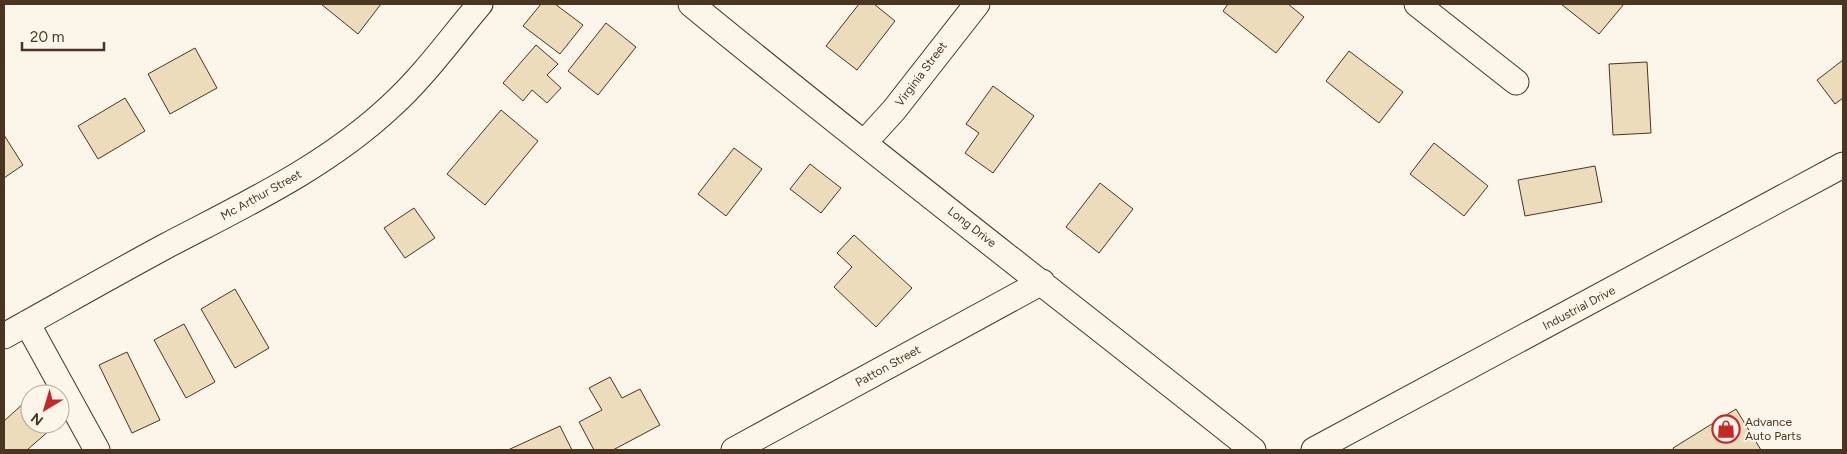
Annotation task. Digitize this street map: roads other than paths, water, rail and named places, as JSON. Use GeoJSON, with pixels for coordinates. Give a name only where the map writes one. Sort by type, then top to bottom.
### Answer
{"type":"FeatureCollection","features":[{"type":"Feature","properties":{"kind":"street","name":"Mc Arthur Street"},"geometry":{"type":"LineString","coordinates":[[4,336],[164,247],[255,200],[307,169],[352,138],[390,107],[411,86],[480,4]]}},
{"type":"Feature","properties":{"kind":"street","name":"Long Drive"},"geometry":{"type":"LineString","coordinates":[[691,4],[817,107],[1042,282],[1253,450]]}},
{"type":"Feature","properties":{"kind":"street","name":"Virginia Street"},"geometry":{"type":"LineString","coordinates":[[864,143],[894,110],[977,4]]}},
{"type":"Feature","properties":{"kind":"street"},"geometry":{"type":"LineString","coordinates":[[1417,4],[1516,82]]}},
{"type":"Feature","properties":{"kind":"street","name":"Industrial Drive"},"geometry":{"type":"LineString","coordinates":[[1314,450],[1843,165]]}},
{"type":"Feature","properties":{"kind":"street","name":"Patton Street"},"geometry":{"type":"LineString","coordinates":[[734,450],[1042,282]]}},
{"type":"Feature","properties":{"kind":"street"},"geometry":{"type":"LineString","coordinates":[[27,323],[97,450]]}},
{"type":"Feature","properties":{"kind":"place","name":"Advance Auto Parts"},"geometry":{"type":"Point","coordinates":[1726,429]}}]}
